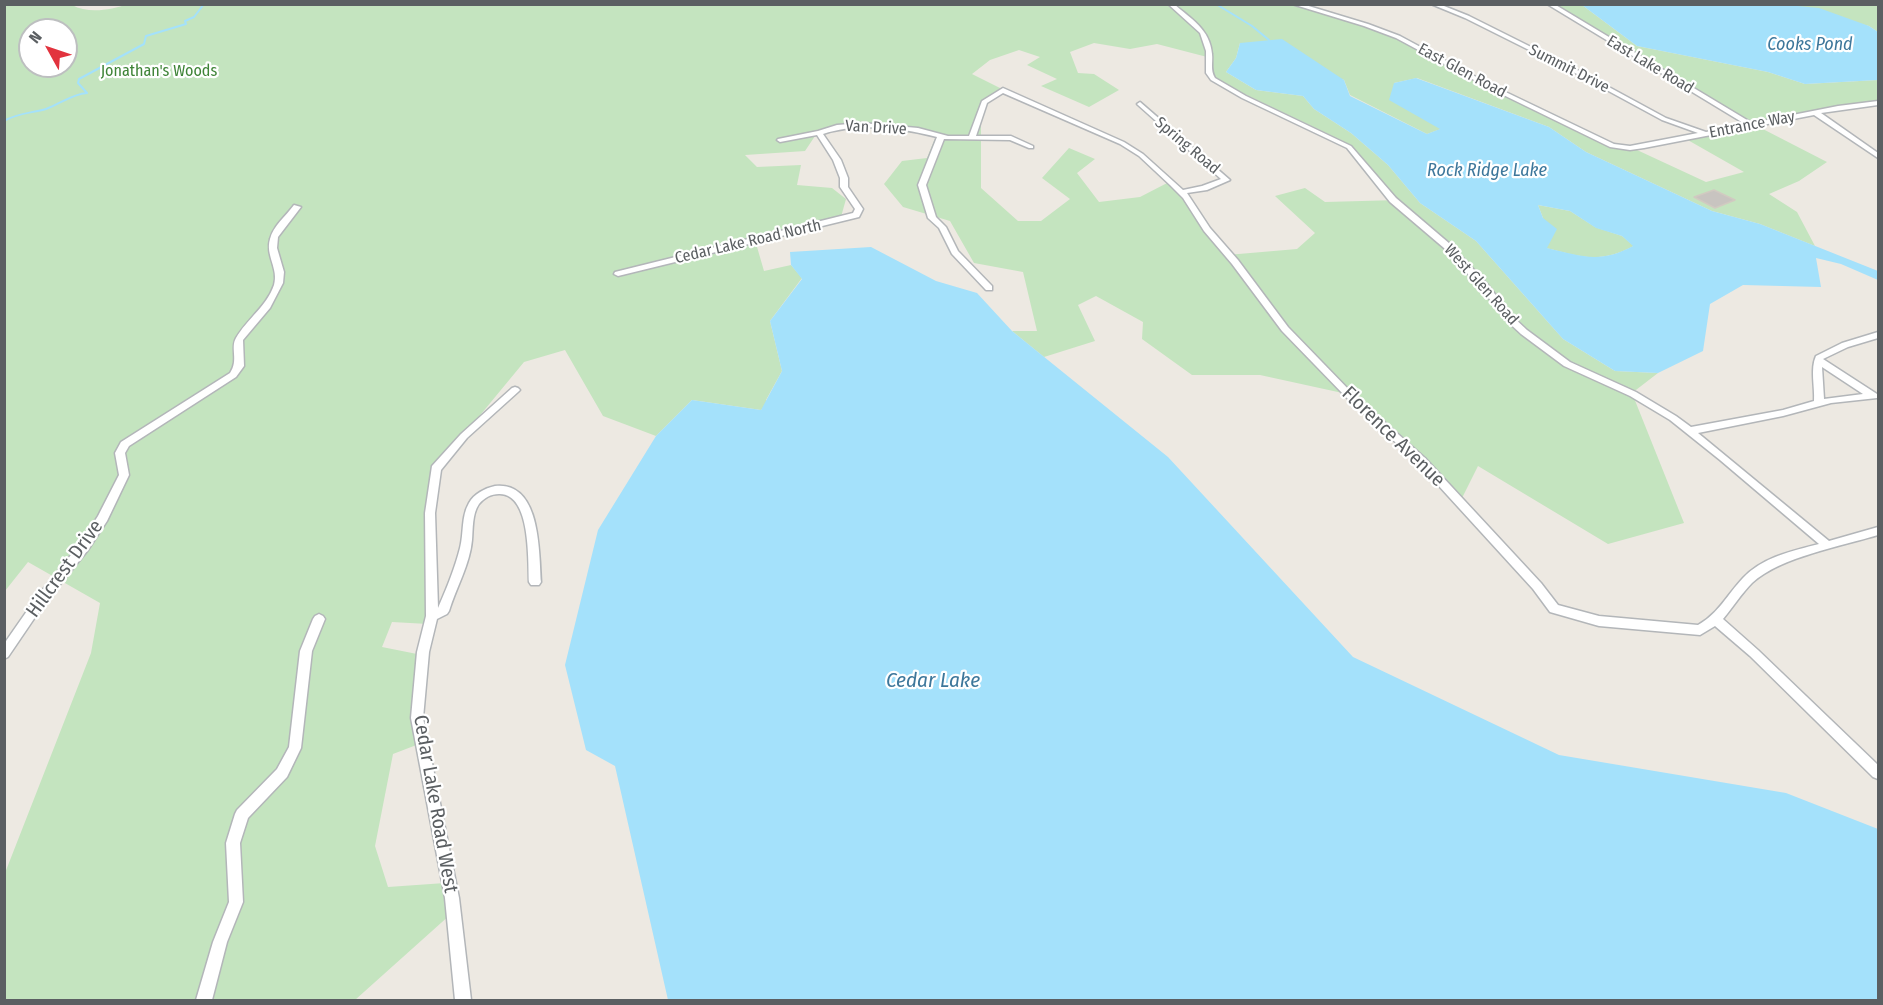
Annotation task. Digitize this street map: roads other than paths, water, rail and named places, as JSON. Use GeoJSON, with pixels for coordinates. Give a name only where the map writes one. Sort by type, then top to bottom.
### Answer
{"type":"FeatureCollection","features":[{"type":"Feature","properties":{"kind":"street","name":"West Glen Road"},"geometry":{"type":"LineString","coordinates":[[1170,4],[1203,33],[1209,51],[1209,73],[1213,79],[1254,102],[1349,147],[1393,200],[1447,246],[1484,286],[1509,318],[1524,332],[1567,364],[1633,394],[1690,431],[1827,545]]}},
{"type":"Feature","properties":{"kind":"street","name":"East Glen Road"},"geometry":{"type":"LineString","coordinates":[[1294,4],[1382,30],[1589,135],[1612,146],[1626,148]]}},
{"type":"Feature","properties":{"kind":"street","name":"Summit Drive"},"geometry":{"type":"LineString","coordinates":[[1433,4],[1581,74],[1664,119],[1706,134]]}},
{"type":"Feature","properties":{"kind":"street"},"geometry":{"type":"LineString","coordinates":[[1454,12],[1462,4]]}},
{"type":"Feature","properties":{"kind":"street","name":"East Lake Road"},"geometry":{"type":"LineString","coordinates":[[1549,4],[1751,125]]}},
{"type":"Feature","properties":{"kind":"street","name":"Florence Avenue"},"geometry":{"type":"LineString","coordinates":[[972,138],[984,102],[1004,90],[1122,143],[1141,155],[1182,192],[1207,229],[1285,329],[1350,396],[1421,460],[1537,586],[1554,609],[1599,621],[1678,630],[1700,630],[1716,620]]}},
{"type":"Feature","properties":{"kind":"street","name":"Entrance Way"},"geometry":{"type":"LineString","coordinates":[[1626,148],[1878,103]]}},
{"type":"Feature","properties":{"kind":"street","name":"Spring Road"},"geometry":{"type":"LineString","coordinates":[[1140,104],[1226,180],[1204,188],[1182,192]]}},
{"type":"Feature","properties":{"kind":"street"},"geometry":{"type":"LineString","coordinates":[[1816,113],[1878,156]]}},
{"type":"Feature","properties":{"kind":"street","name":"Van Drive"},"geometry":{"type":"LineString","coordinates":[[851,198],[844,187],[844,177],[837,160],[819,133],[837,126],[862,124],[918,130],[941,137],[1011,138],[1031,147]]}},
{"type":"Feature","properties":{"kind":"street"},"geometry":{"type":"LineString","coordinates":[[780,140],[819,133]]}},
{"type":"Feature","properties":{"kind":"street"},"geometry":{"type":"LineString","coordinates":[[941,137],[922,185],[932,218],[942,227],[955,252],[989,288]]}},
{"type":"Feature","properties":{"kind":"street","name":"Cedar Lake Road North"},"geometry":{"type":"LineString","coordinates":[[618,274],[846,219],[856,215],[859,211],[851,198]]}},
{"type":"Feature","properties":{"kind":"street","name":"Hillcrest Drive"},"geometry":{"type":"LineString","coordinates":[[4,654],[103,518],[124,474],[120,453],[125,444],[233,375],[239,366],[239,340],[258,320],[278,286],[281,275],[273,247],[274,238],[297,207]]}},
{"type":"Feature","properties":{"kind":"street"},"geometry":{"type":"LineString","coordinates":[[1818,360],[1828,352],[1878,335]]}},
{"type":"Feature","properties":{"kind":"street"},"geometry":{"type":"LineString","coordinates":[[1818,360],[1821,389],[1819,403]]}},
{"type":"Feature","properties":{"kind":"street"},"geometry":{"type":"LineString","coordinates":[[1818,360],[1876,398]]}},
{"type":"Feature","properties":{"kind":"street","name":"Cedar Lake Road West"},"geometry":{"type":"LineString","coordinates":[[463,1000],[452,898],[417,718],[423,652],[432,616],[429,523],[436,469],[464,436],[515,390]]}},
{"type":"Feature","properties":{"kind":"street"},"geometry":{"type":"LineString","coordinates":[[1690,431],[1819,403],[1876,398]]}},
{"type":"Feature","properties":{"kind":"street"},"geometry":{"type":"LineString","coordinates":[[432,616],[443,610],[465,547],[472,506],[483,495],[494,490],[506,489],[520,498],[530,519],[535,582]]}},
{"type":"Feature","properties":{"kind":"street"},"geometry":{"type":"LineString","coordinates":[[1878,531],[1784,558],[1766,567],[1748,580],[1716,620],[1754,653],[1878,772]]}},
{"type":"Feature","properties":{"kind":"street"},"geometry":{"type":"LineString","coordinates":[[204,1000],[220,942],[236,902],[233,843],[242,814],[282,773],[295,748],[306,651],[318,619]]}},
{"type":"Feature","properties":{"kind":"water","name":"Cooks Pond"},"geometry":{"type":"Polygon","coordinates":[[[1582,5],[1787,5],[1819,8],[1869,26],[1878,32],[1878,80],[1805,84],[1768,72],[1637,46],[1582,5]]]}},
{"type":"Feature","properties":{"kind":"water","name":"Rock Ridge Lake"},"geometry":{"type":"Polygon","coordinates":[[[1282,39],[1344,80],[1350,96],[1427,134],[1440,129],[1389,100],[1394,83],[1416,78],[1549,127],[1586,152],[1712,211],[1760,224],[1878,271],[1878,280],[1841,264],[1816,258],[1821,287],[1743,285],[1710,304],[1703,351],[1658,373],[1615,371],[1563,339],[1476,241],[1420,203],[1388,165],[1351,133],[1314,109],[1303,96],[1256,90],[1226,72],[1236,58],[1240,43],[1282,39]],[[1538,205],[1543,218],[1557,229],[1547,248],[1580,256],[1600,257],[1621,252],[1633,246],[1622,236],[1596,228],[1570,211],[1538,205]]]}},
{"type":"Feature","properties":{"kind":"water","name":"Cedar Lake"},"geometry":{"type":"Polygon","coordinates":[[[871,247],[936,281],[977,293],[1012,331],[1168,457],[1353,657],[1559,755],[1786,793],[1878,829],[1878,1000],[668,1000],[615,766],[586,750],[565,665],[598,530],[656,436],[692,400],[761,410],[782,371],[770,321],[802,279],[791,265],[790,252],[871,247]]]}},
{"type":"Feature","properties":{"kind":"waterway"},"geometry":{"type":"LineString","coordinates":[[4,121],[46,109],[71,97],[87,93],[78,83],[79,79],[144,44],[146,36],[186,24],[185,21],[194,17],[204,4]]}},
{"type":"Feature","properties":{"kind":"waterway"},"geometry":{"type":"LineString","coordinates":[[1216,4],[1252,26],[1269,40]]}},
{"type":"Feature","properties":{"kind":"park label","name":"Jonathan's Woods"},"geometry":{"type":"Point","coordinates":[159,72]}}]}
